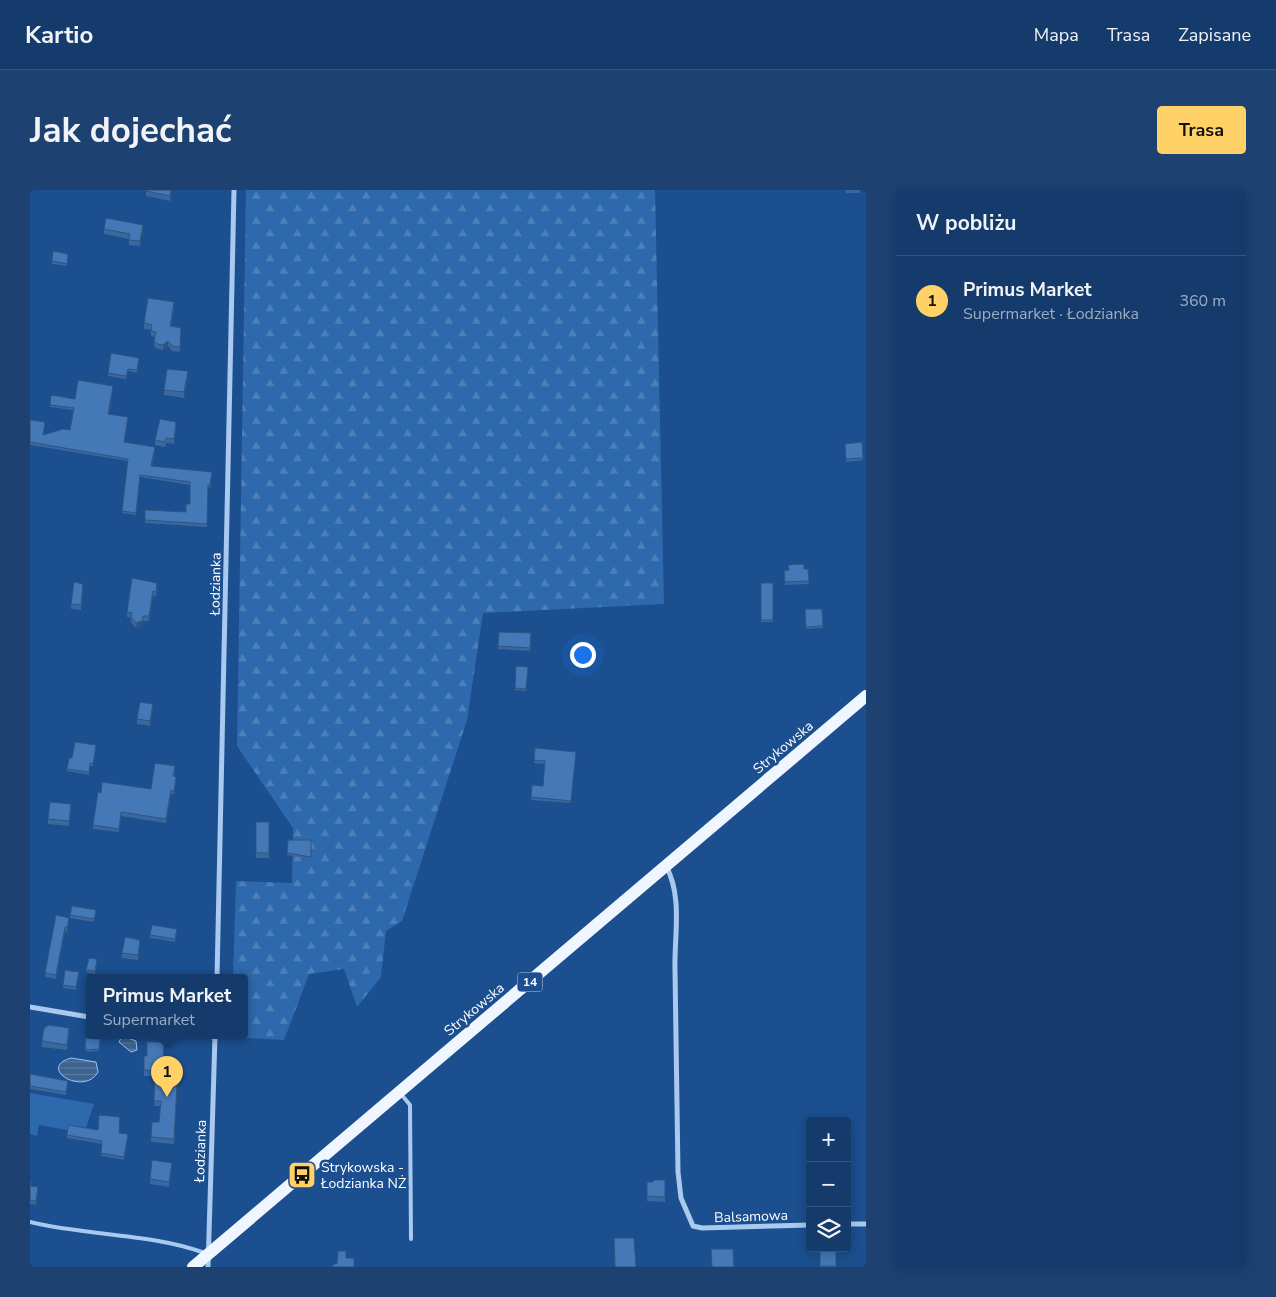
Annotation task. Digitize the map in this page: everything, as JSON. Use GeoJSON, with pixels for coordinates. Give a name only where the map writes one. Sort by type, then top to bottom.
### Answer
{"type":"FeatureCollection","features":[{"type":"Feature","properties":{"kind":"main road","name":"Strykowska"},"geometry":{"type":"LineString","coordinates":[[194,1267],[209,1260],[399,1093],[866,696]]}},
{"type":"Feature","properties":{"kind":"street","name":"Łodzianka"},"geometry":{"type":"LineString","coordinates":[[217,974],[234,190]]}},
{"type":"Feature","properties":{"kind":"street","name":"Balsamowa"},"geometry":{"type":"LineString","coordinates":[[666,866],[675,886],[676,897],[674,952],[680,1189],[684,1206],[693,1226],[702,1228],[806,1225]]}},
{"type":"Feature","properties":{"kind":"street"},"geometry":{"type":"LineString","coordinates":[[30,1007],[86,1016]]}},
{"type":"Feature","properties":{"kind":"street","name":"Łodzianka"},"geometry":{"type":"LineString","coordinates":[[209,1260],[215,1039]]}},
{"type":"Feature","properties":{"kind":"street"},"geometry":{"type":"LineString","coordinates":[[851,1224],[866,1224]]}},
{"type":"Feature","properties":{"kind":"lane"},"geometry":{"type":"LineString","coordinates":[[399,1093],[410,1105],[411,1239]]}},
{"type":"Feature","properties":{"kind":"lane"},"geometry":{"type":"LineString","coordinates":[[30,1222],[49,1227],[152,1240],[209,1260]]}},
{"type":"Feature","properties":{"kind":"green space"},"geometry":{"type":"Polygon","coordinates":[[[246,190],[655,190],[664,604],[483,613],[467,720],[402,921],[386,931],[381,977],[357,1007],[344,969],[309,974],[284,1040],[248,1038],[248,974],[233,974],[236,881],[292,883],[293,828],[237,746],[246,190]]]}},
{"type":"Feature","properties":{"kind":"green space"},"geometry":{"type":"Polygon","coordinates":[[[30,1093],[94,1104],[84,1133],[39,1125],[37,1136],[30,1134],[30,1093]]]}},
{"type":"Feature","properties":{"kind":"shaded area"},"geometry":{"type":"Polygon","coordinates":[[[120,1039],[136,1041],[137,1050],[131,1052],[119,1042],[120,1039]]]}},
{"type":"Feature","properties":{"kind":"shaded area"},"geometry":{"type":"Polygon","coordinates":[[[71,1058],[96,1062],[98,1072],[91,1079],[83,1082],[66,1078],[60,1073],[58,1068],[62,1062],[71,1058]]]}},
{"type":"Feature","properties":{"kind":"building"},"geometry":{"type":"Polygon","coordinates":[[[146,190],[171,190],[170,196],[146,190]]]}},
{"type":"Feature","properties":{"kind":"building"},"geometry":{"type":"Polygon","coordinates":[[[106,218],[143,225],[140,241],[129,240],[130,234],[104,229],[106,218]]]}},
{"type":"Feature","properties":{"kind":"building"},"geometry":{"type":"Polygon","coordinates":[[[53,251],[68,254],[67,264],[52,261],[53,251]]]}},
{"type":"Feature","properties":{"kind":"building"},"geometry":{"type":"Polygon","coordinates":[[[148,298],[174,302],[170,326],[181,328],[180,347],[172,346],[168,341],[163,345],[157,344],[154,341],[156,332],[151,331],[152,325],[144,323],[148,298]]]}},
{"type":"Feature","properties":{"kind":"building"},"geometry":{"type":"Polygon","coordinates":[[[111,353],[139,358],[137,370],[128,369],[126,376],[108,373],[111,353]]]}},
{"type":"Feature","properties":{"kind":"building"},"geometry":{"type":"Polygon","coordinates":[[[167,369],[188,371],[184,392],[164,390],[167,369]]]}},
{"type":"Feature","properties":{"kind":"building"},"geometry":{"type":"Polygon","coordinates":[[[78,380],[113,386],[108,414],[128,417],[124,442],[155,447],[151,466],[212,472],[210,485],[208,485],[207,524],[145,520],[145,510],[186,512],[186,504],[190,504],[190,482],[140,475],[136,513],[122,511],[128,459],[30,442],[30,420],[45,422],[43,435],[63,429],[70,430],[74,408],[50,405],[51,395],[75,399],[78,380]]]}},
{"type":"Feature","properties":{"kind":"building"},"geometry":{"type":"Polygon","coordinates":[[[160,419],[176,422],[174,439],[166,438],[165,442],[155,440],[160,419]]]}},
{"type":"Feature","properties":{"kind":"building"},"geometry":{"type":"Polygon","coordinates":[[[862,442],[863,458],[846,459],[845,444],[862,442]]]}},
{"type":"Feature","properties":{"kind":"building"},"geometry":{"type":"Polygon","coordinates":[[[804,564],[804,569],[808,569],[809,581],[785,582],[784,571],[789,570],[788,565],[804,564]]]}},
{"type":"Feature","properties":{"kind":"building"},"geometry":{"type":"Polygon","coordinates":[[[132,578],[157,583],[156,592],[153,591],[149,616],[143,616],[142,621],[136,623],[131,617],[132,613],[127,612],[132,578]]]}},
{"type":"Feature","properties":{"kind":"building"},"geometry":{"type":"Polygon","coordinates":[[[74,582],[83,584],[81,605],[71,604],[74,582]]]}},
{"type":"Feature","properties":{"kind":"building"},"geometry":{"type":"Polygon","coordinates":[[[761,583],[773,583],[773,620],[761,620],[761,583]]]}},
{"type":"Feature","properties":{"kind":"building"},"geometry":{"type":"Polygon","coordinates":[[[805,609],[822,609],[823,626],[806,627],[805,609]]]}},
{"type":"Feature","properties":{"kind":"building"},"geometry":{"type":"Polygon","coordinates":[[[499,632],[531,633],[530,648],[498,646],[499,632]]]}},
{"type":"Feature","properties":{"kind":"building"},"geometry":{"type":"Polygon","coordinates":[[[516,666],[528,667],[526,689],[515,688],[516,666]]]}},
{"type":"Feature","properties":{"kind":"building"},"geometry":{"type":"Polygon","coordinates":[[[140,702],[153,704],[150,721],[137,719],[140,702]]]}},
{"type":"Feature","properties":{"kind":"building"},"geometry":{"type":"Polygon","coordinates":[[[75,742],[96,745],[93,764],[90,763],[89,772],[67,769],[69,758],[72,758],[75,742]]]}},
{"type":"Feature","properties":{"kind":"building"},"geometry":{"type":"Polygon","coordinates":[[[535,748],[576,752],[571,801],[531,797],[532,785],[543,786],[545,761],[534,760],[535,748]]]}},
{"type":"Feature","properties":{"kind":"building"},"geometry":{"type":"Polygon","coordinates":[[[155,763],[175,766],[173,776],[176,777],[174,791],[171,790],[166,819],[121,812],[119,829],[93,825],[98,792],[101,793],[102,782],[151,789],[155,763]]]}},
{"type":"Feature","properties":{"kind":"building"},"geometry":{"type":"Polygon","coordinates":[[[50,802],[71,804],[69,821],[48,819],[50,802]]]}},
{"type":"Feature","properties":{"kind":"building"},"geometry":{"type":"Polygon","coordinates":[[[256,822],[269,822],[269,853],[256,853],[256,822]]]}},
{"type":"Feature","properties":{"kind":"building"},"geometry":{"type":"Polygon","coordinates":[[[288,840],[311,840],[311,857],[287,853],[288,840]]]}},
{"type":"Feature","properties":{"kind":"building"},"geometry":{"type":"Polygon","coordinates":[[[72,906],[96,910],[94,919],[70,915],[72,906]]]}},
{"type":"Feature","properties":{"kind":"building"},"geometry":{"type":"Polygon","coordinates":[[[56,915],[69,918],[67,928],[65,927],[56,975],[45,973],[56,915]]]}},
{"type":"Feature","properties":{"kind":"building"},"geometry":{"type":"Polygon","coordinates":[[[152,925],[177,929],[175,939],[150,935],[152,925]]]}},
{"type":"Feature","properties":{"kind":"building"},"geometry":{"type":"Polygon","coordinates":[[[125,937],[140,940],[138,955],[122,953],[125,937]]]}},
{"type":"Feature","properties":{"kind":"building"},"geometry":{"type":"Polygon","coordinates":[[[89,958],[97,959],[95,971],[86,970],[89,958]]]}},
{"type":"Feature","properties":{"kind":"building"},"geometry":{"type":"Polygon","coordinates":[[[65,970],[79,972],[76,987],[63,985],[65,970]]]}},
{"type":"Feature","properties":{"kind":"building"},"geometry":{"type":"Polygon","coordinates":[[[49,1025],[69,1028],[67,1045],[42,1041],[44,1028],[49,1025]]]}},
{"type":"Feature","properties":{"kind":"building"},"geometry":{"type":"Polygon","coordinates":[[[86,1038],[100,1039],[99,1049],[87,1050],[85,1046],[86,1038]]]}},
{"type":"Feature","properties":{"kind":"building"},"geometry":{"type":"Polygon","coordinates":[[[147,1042],[164,1042],[163,1068],[171,1068],[171,1084],[177,1084],[174,1139],[151,1137],[152,1122],[159,1122],[161,1101],[154,1101],[155,1071],[144,1070],[147,1042]]]}},
{"type":"Feature","properties":{"kind":"building"},"geometry":{"type":"Polygon","coordinates":[[[30,1074],[68,1081],[66,1092],[30,1086],[30,1074]]]}},
{"type":"Feature","properties":{"kind":"building"},"geometry":{"type":"Polygon","coordinates":[[[99,1115],[120,1117],[119,1133],[128,1134],[124,1157],[101,1153],[102,1141],[67,1135],[68,1125],[98,1130],[99,1115]]]}},
{"type":"Feature","properties":{"kind":"building"},"geometry":{"type":"Polygon","coordinates":[[[152,1160],[172,1163],[169,1182],[150,1179],[152,1160]]]}},
{"type":"Feature","properties":{"kind":"building"},"geometry":{"type":"Polygon","coordinates":[[[654,1180],[665,1180],[665,1197],[647,1196],[647,1182],[653,1182],[654,1180]]]}},
{"type":"Feature","properties":{"kind":"building"},"geometry":{"type":"Polygon","coordinates":[[[30,1182],[31,1186],[38,1187],[36,1201],[30,1200],[30,1182]]]}},
{"type":"Feature","properties":{"kind":"building"},"geometry":{"type":"Polygon","coordinates":[[[614,1238],[634,1238],[636,1267],[615,1267],[614,1238]]]}},
{"type":"Feature","properties":{"kind":"building"},"geometry":{"type":"Polygon","coordinates":[[[711,1249],[733,1249],[734,1267],[712,1267],[711,1249]]]}},
{"type":"Feature","properties":{"kind":"building"},"geometry":{"type":"Polygon","coordinates":[[[338,1251],[346,1251],[346,1258],[354,1258],[354,1267],[333,1267],[333,1264],[337,1264],[338,1251]]]}},
{"type":"Feature","properties":{"kind":"building"},"geometry":{"type":"Polygon","coordinates":[[[820,1252],[836,1252],[836,1266],[820,1266],[820,1252]]]}},
{"type":"Feature","properties":{"kind":"place","name":"Primus Market"},"geometry":{"type":"Point","coordinates":[167,1097]}},
{"type":"Feature","properties":{"kind":"place","name":"Strykowska - Łodzianka NŻ"},"geometry":{"type":"Point","coordinates":[302,1175]}}]}
